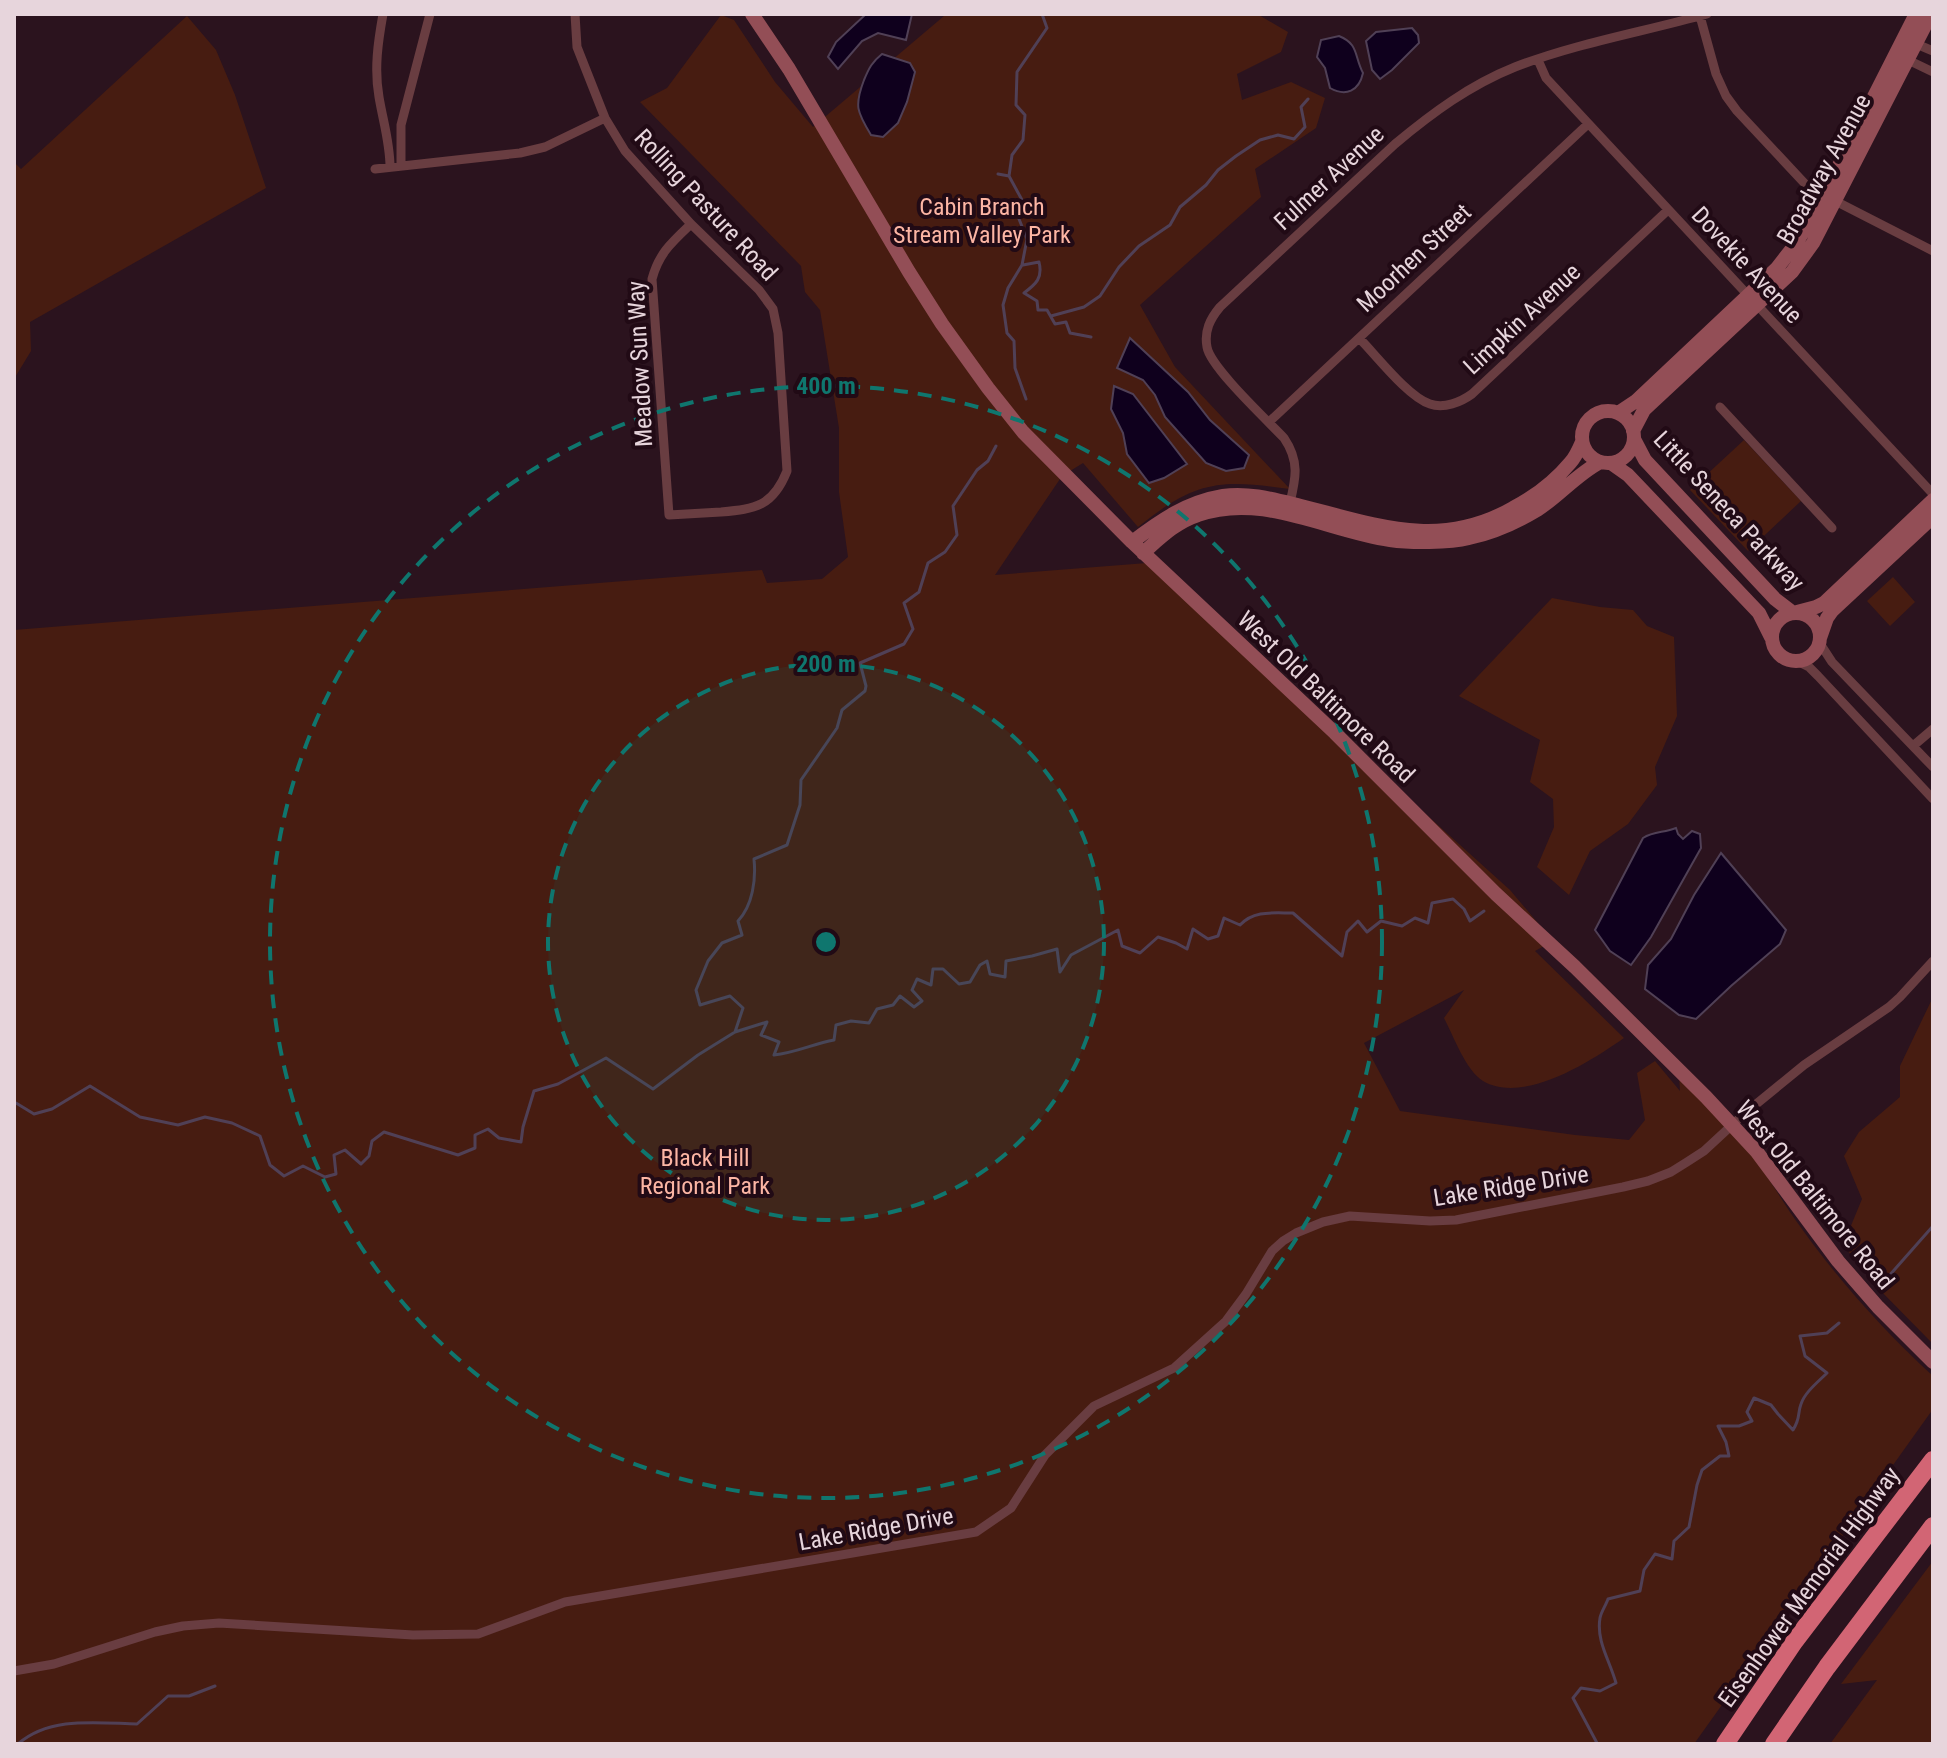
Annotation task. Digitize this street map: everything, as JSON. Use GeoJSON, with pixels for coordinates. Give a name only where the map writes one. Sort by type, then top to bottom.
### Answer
{"type":"FeatureCollection","features":[{"type":"Feature","properties":{"kind":"highway","name":"Eisenhower Memorial Highway"},"geometry":{"type":"LineString","coordinates":[[1725,1744],[1794,1642],[1933,1460]]}},
{"type":"Feature","properties":{"kind":"highway"},"geometry":{"type":"LineString","coordinates":[[1774,1744],[1827,1667],[1933,1526]]}},
{"type":"Feature","properties":{"kind":"street"},"geometry":{"type":"LineString","coordinates":[[383,14],[376,56],[379,97],[396,167]]}},
{"type":"Feature","properties":{"kind":"street"},"geometry":{"type":"LineString","coordinates":[[396,167],[401,125],[430,14]]}},
{"type":"Feature","properties":{"kind":"street","name":"Rolling Pasture Road"},"geometry":{"type":"LineString","coordinates":[[575,14],[577,47],[605,118],[625,151],[691,224],[759,290],[773,309],[778,333],[787,471],[781,487],[762,505],[748,510],[669,515]]}},
{"type":"Feature","properties":{"kind":"street","name":"West Old Baltimore Road"},"geometry":{"type":"LineString","coordinates":[[752,14],[789,69],[909,272],[960,350],[1023,432],[1138,548],[1335,733],[1496,894],[1606,997],[1732,1125],[1776,1175],[1838,1261],[1933,1362]]}},
{"type":"Feature","properties":{"kind":"street","name":"Broadway Avenue"},"geometry":{"type":"LineString","coordinates":[[1830,198],[1908,60],[1916,14]]}},
{"type":"Feature","properties":{"kind":"street","name":"Broadway Avenue"},"geometry":{"type":"LineString","coordinates":[[1618,413],[1753,300],[1792,272],[1813,243],[1830,198],[1909,43],[1931,14]]}},
{"type":"Feature","properties":{"kind":"street"},"geometry":{"type":"LineString","coordinates":[[1704,15],[1716,74],[1726,96],[1808,187],[1933,251]]}},
{"type":"Feature","properties":{"kind":"street","name":"Fulmer Avenue"},"geometry":{"type":"LineString","coordinates":[[1288,509],[1296,471],[1291,449],[1218,368],[1207,351],[1206,332],[1211,318],[1220,307],[1364,172],[1423,120],[1455,98],[1481,83],[1538,60],[1704,15]]}},
{"type":"Feature","properties":{"kind":"street"},"geometry":{"type":"LineString","coordinates":[[1909,43],[1933,51]]}},
{"type":"Feature","properties":{"kind":"street","name":"Dovekie Avenue"},"geometry":{"type":"LineString","coordinates":[[1538,60],[1546,78],[1933,497]]}},
{"type":"Feature","properties":{"kind":"street"},"geometry":{"type":"LineString","coordinates":[[1908,60],[1933,72]]}},
{"type":"Feature","properties":{"kind":"street","name":"Rolling Pasture Road"},"geometry":{"type":"LineString","coordinates":[[375,169],[532,150],[545,147],[605,118]]}},
{"type":"Feature","properties":{"kind":"street","name":"Moorhen Street"},"geometry":{"type":"LineString","coordinates":[[1269,422],[1588,124]]}},
{"type":"Feature","properties":{"kind":"street","name":"Limpkin Avenue"},"geometry":{"type":"LineString","coordinates":[[1359,338],[1416,397],[1438,406],[1456,403],[1472,394],[1668,210]]}},
{"type":"Feature","properties":{"kind":"street","name":"Meadow Sun Way"},"geometry":{"type":"LineString","coordinates":[[669,515],[652,279],[656,263],[664,250],[691,224]]}},
{"type":"Feature","properties":{"kind":"street","name":"Broadway Avenue"},"geometry":{"type":"LineString","coordinates":[[1633,435],[1644,410],[1753,300]]}},
{"type":"Feature","properties":{"kind":"street"},"geometry":{"type":"LineString","coordinates":[[1720,407],[1832,528]]}},
{"type":"Feature","properties":{"kind":"street"},"geometry":{"type":"LineString","coordinates":[[1138,548],[1165,518],[1185,506],[1242,495],[1262,497],[1288,509],[1390,540],[1468,538],[1505,526],[1538,510],[1581,473],[1623,458],[1630,450],[1633,435],[1630,423],[1618,413],[1603,412],[1587,421],[1582,436],[1586,451],[1592,458],[1606,462]]}},
{"type":"Feature","properties":{"kind":"street","name":"Little Seneca Parkway"},"geometry":{"type":"LineString","coordinates":[[1633,435],[1645,460],[1775,599],[1795,612]]}},
{"type":"Feature","properties":{"kind":"street"},"geometry":{"type":"LineString","coordinates":[[1288,509],[1396,530],[1441,531],[1473,526],[1504,514],[1529,499],[1571,462],[1582,442]]}},
{"type":"Feature","properties":{"kind":"street","name":"Little Seneca Parkway"},"geometry":{"type":"LineString","coordinates":[[1606,462],[1628,475],[1759,613],[1771,637]]}},
{"type":"Feature","properties":{"kind":"street"},"geometry":{"type":"LineString","coordinates":[[1933,497],[1824,603],[1779,618],[1771,637],[1779,655],[1809,667],[1933,799]]}},
{"type":"Feature","properties":{"kind":"street"},"geometry":{"type":"LineString","coordinates":[[1797,661],[1812,655],[1832,611],[1933,517]]}},
{"type":"Feature","properties":{"kind":"street"},"geometry":{"type":"LineString","coordinates":[[1795,612],[1811,618],[1832,662],[1933,767]]}},
{"type":"Feature","properties":{"kind":"street"},"geometry":{"type":"LineString","coordinates":[[1913,746],[1933,729]]}},
{"type":"Feature","properties":{"kind":"street","name":"Lake Ridge Drive"},"geometry":{"type":"LineString","coordinates":[[14,1671],[54,1664],[155,1632],[219,1623],[413,1635],[478,1634],[565,1602],[976,1532],[1011,1508],[1045,1455],[1094,1406],[1174,1368],[1226,1321],[1272,1251],[1296,1233],[1350,1216],[1456,1220],[1660,1177],[1704,1151],[1804,1065],[1889,1007],[1933,961]]}},
{"type":"Feature","properties":{"kind":"green space","name":"Black Hill Regional Park"},"geometry":{"type":"Polygon","coordinates":[[[944,14],[1257,14],[1288,32],[1281,52],[1237,74],[1242,100],[1291,82],[1325,98],[1316,128],[1255,169],[1261,197],[1140,305],[1175,367],[1290,489],[1244,484],[1209,487],[1176,500],[1138,527],[1083,463],[1062,476],[995,575],[1147,563],[1510,890],[1553,941],[1535,951],[1624,1038],[1594,1058],[1556,1077],[1518,1088],[1499,1087],[1483,1081],[1471,1069],[1444,1018],[1464,990],[1364,1043],[1400,1111],[1629,1140],[1645,1120],[1637,1073],[1655,1061],[1680,1091],[1679,1075],[1730,1129],[1847,1287],[1933,1376],[1933,1409],[1694,1744],[14,1744],[14,630],[762,570],[767,583],[822,579],[848,557],[839,492],[839,428],[820,310],[805,292],[801,266],[640,102],[667,88],[721,15],[734,20],[775,82],[813,127],[944,14]]]}},
{"type":"Feature","properties":{"kind":"green space"},"geometry":{"type":"Polygon","coordinates":[[[187,16],[216,50],[235,95],[266,188],[30,322],[31,351],[14,379],[14,162],[21,169],[187,16]]]}},
{"type":"Feature","properties":{"kind":"green space"},"geometry":{"type":"Polygon","coordinates":[[[1744,440],[1801,501],[1748,551],[1690,490],[1744,440]]]}},
{"type":"Feature","properties":{"kind":"green space"},"geometry":{"type":"Polygon","coordinates":[[[1893,577],[1915,602],[1890,626],[1867,601],[1893,577]]]}},
{"type":"Feature","properties":{"kind":"green space"},"geometry":{"type":"Polygon","coordinates":[[[1552,598],[1633,610],[1647,626],[1674,637],[1677,716],[1655,767],[1657,785],[1628,824],[1590,851],[1569,895],[1537,867],[1554,827],[1553,799],[1530,782],[1540,740],[1459,696],[1552,598]]]}},
{"type":"Feature","properties":{"kind":"green space"},"geometry":{"type":"Polygon","coordinates":[[[1933,997],[1933,1344],[1878,1288],[1843,1245],[1862,1199],[1844,1156],[1859,1132],[1900,1097],[1900,1066],[1933,997]]]}},
{"type":"Feature","properties":{"kind":"green space"},"geometry":{"type":"Polygon","coordinates":[[[1933,1561],[1933,1744],[1830,1744],[1877,1680],[1841,1684],[1933,1561]]]}},
{"type":"Feature","properties":{"kind":"shaded area"},"geometry":{"type":"Polygon","coordinates":[[[866,14],[912,14],[906,40],[878,33],[862,41],[838,69],[828,57],[836,42],[866,14]]]}},
{"type":"Feature","properties":{"kind":"shaded area"},"geometry":{"type":"Polygon","coordinates":[[[1412,28],[1418,35],[1419,43],[1380,79],[1372,70],[1366,41],[1376,32],[1412,28]]]}},
{"type":"Feature","properties":{"kind":"shaded area"},"geometry":{"type":"Polygon","coordinates":[[[1339,36],[1353,47],[1363,73],[1355,88],[1346,92],[1330,88],[1325,68],[1317,57],[1321,40],[1339,36]]]}},
{"type":"Feature","properties":{"kind":"shaded area"},"geometry":{"type":"Polygon","coordinates":[[[882,54],[910,63],[915,72],[898,123],[883,137],[871,135],[858,103],[868,72],[882,54]]]}},
{"type":"Feature","properties":{"kind":"shaded area"},"geometry":{"type":"Polygon","coordinates":[[[1130,338],[1249,455],[1244,468],[1226,471],[1206,463],[1165,417],[1155,395],[1143,380],[1117,368],[1130,338]]]}},
{"type":"Feature","properties":{"kind":"shaded area"},"geometry":{"type":"Polygon","coordinates":[[[1114,386],[1133,394],[1187,464],[1149,483],[1127,454],[1123,433],[1111,409],[1114,386]]]}},
{"type":"Feature","properties":{"kind":"shaded area"},"geometry":{"type":"Polygon","coordinates":[[[1676,828],[1683,839],[1692,831],[1700,834],[1701,848],[1651,937],[1631,965],[1610,951],[1595,930],[1643,838],[1676,828]]]}},
{"type":"Feature","properties":{"kind":"shaded area"},"geometry":{"type":"Polygon","coordinates":[[[1721,853],[1786,930],[1780,944],[1696,1019],[1679,1015],[1645,989],[1648,965],[1671,939],[1721,853]]]}},
{"type":"Feature","properties":{"kind":"waterway"},"geometry":{"type":"LineString","coordinates":[[1026,399],[1015,368],[1014,341],[1007,333],[1003,305],[1008,288],[1022,265],[1027,239],[1017,214],[1022,200],[1009,176],[1012,155],[1023,140],[1025,115],[1016,105],[1017,72],[1047,28],[1042,14]]}},
{"type":"Feature","properties":{"kind":"waterway"},"geometry":{"type":"LineString","coordinates":[[1051,316],[1084,307],[1100,296],[1119,267],[1139,246],[1170,225],[1180,207],[1236,156],[1260,140],[1278,135],[1294,139],[1305,127],[1301,107],[1308,99]]}},
{"type":"Feature","properties":{"kind":"waterway"},"geometry":{"type":"LineString","coordinates":[[998,174],[1009,176]]}},
{"type":"Feature","properties":{"kind":"waterway"},"geometry":{"type":"LineString","coordinates":[[1023,265],[1039,262],[1038,280],[1024,293],[1037,301],[1038,310],[1047,310],[1055,324],[1066,322],[1070,333],[1091,337]]}},
{"type":"Feature","properties":{"kind":"waterway"},"geometry":{"type":"LineString","coordinates":[[735,1032],[743,1008],[730,996],[700,1005],[696,990],[708,961],[722,943],[742,935],[738,921],[752,892],[754,859],[787,845],[800,805],[801,780],[837,728],[842,710],[865,691],[860,663],[904,644],[913,629],[904,603],[919,592],[928,563],[945,552],[957,535],[953,506],[996,446]]}},
{"type":"Feature","properties":{"kind":"waterway"},"geometry":{"type":"LineString","coordinates":[[14,1104],[34,1114],[52,1109],[90,1086],[140,1117],[178,1125],[205,1117],[232,1123],[260,1136],[270,1165],[284,1176],[303,1166],[325,1177],[336,1174],[334,1155],[345,1150],[361,1164],[369,1156],[372,1141],[384,1132],[458,1155],[475,1148],[475,1135],[488,1129],[499,1138],[521,1142],[534,1091],[558,1084],[606,1058],[653,1089],[735,1032],[767,1022],[761,1035],[779,1042],[774,1055],[834,1040],[836,1025],[851,1021],[869,1023],[877,1009],[893,1005],[900,996],[914,1007],[922,1001],[912,990],[917,979],[931,985],[933,969],[943,969],[959,984],[970,982],[980,965],[987,961],[990,974],[1005,977],[1006,961],[1057,949],[1060,972],[1071,955],[1118,930],[1122,946],[1140,953],[1158,937],[1187,949],[1193,929],[1208,939],[1218,936],[1224,918],[1240,925],[1251,917],[1271,913],[1293,913],[1342,956],[1347,932],[1358,921],[1367,932],[1381,921],[1402,926],[1415,918],[1428,923],[1432,903],[1453,899],[1464,909],[1470,921],[1484,911]]}},
{"type":"Feature","properties":{"kind":"waterway"},"geometry":{"type":"LineString","coordinates":[[1888,1277],[1933,1226]]}},
{"type":"Feature","properties":{"kind":"waterway"},"geometry":{"type":"LineString","coordinates":[[1595,1744],[1573,1698],[1581,1688],[1600,1691],[1616,1683],[1599,1626],[1608,1599],[1640,1591],[1644,1570],[1655,1554],[1672,1559],[1674,1541],[1689,1527],[1702,1470],[1720,1456],[1729,1456],[1718,1426],[1739,1426],[1752,1421],[1747,1412],[1754,1398],[1771,1405],[1793,1430],[1803,1400],[1827,1373],[1805,1356],[1800,1336],[1827,1333],[1839,1323]]}},
{"type":"Feature","properties":{"kind":"waterway"},"geometry":{"type":"LineString","coordinates":[[18,1744],[31,1735],[59,1725],[137,1724],[168,1696],[189,1696],[215,1686]]}},
{"type":"Feature","properties":{"kind":"park label","name":"Cabin Branch Stream Valley Park"},"geometry":{"type":"Point","coordinates":[982,221]}}]}
